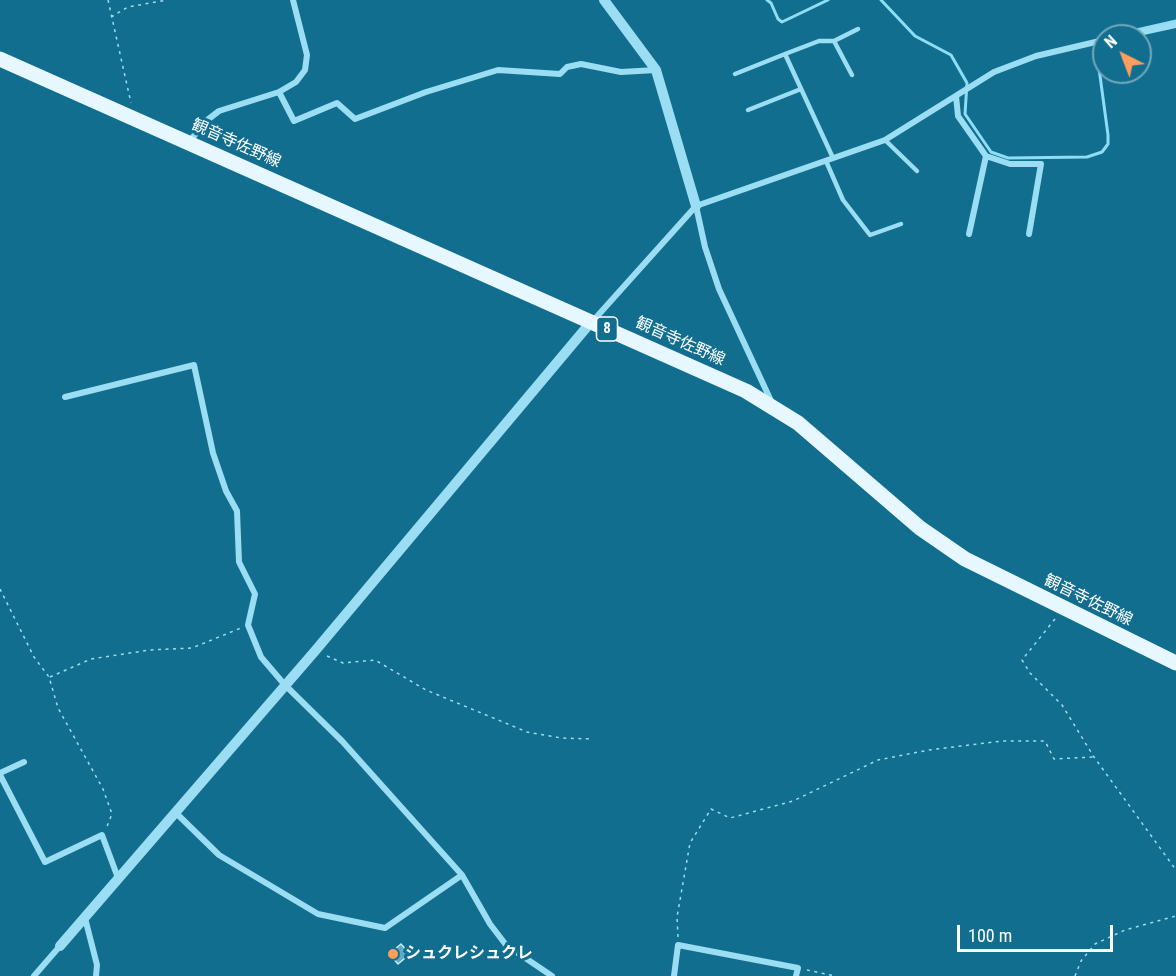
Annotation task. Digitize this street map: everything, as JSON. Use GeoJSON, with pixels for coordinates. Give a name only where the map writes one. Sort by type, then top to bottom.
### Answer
{"type":"FeatureCollection","features":[{"type":"Feature","properties":{"kind":"main road","name":"観音寺佐野線"},"geometry":{"type":"LineString","coordinates":[[0,59],[591,322],[773,406],[798,423],[944,545],[975,565],[1176,663]]}},
{"type":"Feature","properties":{"kind":"street"},"geometry":{"type":"LineString","coordinates":[[189,143],[206,121],[219,111],[279,92],[296,82],[305,70],[308,55],[293,0]]}},
{"type":"Feature","properties":{"kind":"street"},"geometry":{"type":"LineString","coordinates":[[604,0],[656,70],[696,206],[705,247],[719,289],[773,406]]}},
{"type":"Feature","properties":{"kind":"street"},"geometry":{"type":"LineString","coordinates":[[1152,30],[1176,25]]}},
{"type":"Feature","properties":{"kind":"street"},"geometry":{"type":"LineString","coordinates":[[34,976],[284,684],[315,651],[591,322],[696,206],[885,141],[994,72],[1036,56],[1092,43]]}},
{"type":"Feature","properties":{"kind":"street"},"geometry":{"type":"LineString","coordinates":[[279,92],[294,121],[337,103],[356,119],[426,92],[498,70],[560,74],[567,67],[581,64],[621,72],[656,70]]}},
{"type":"Feature","properties":{"kind":"street"},"geometry":{"type":"LineString","coordinates":[[956,96],[958,116],[986,156],[1010,164],[1041,164],[1029,234]]}},
{"type":"Feature","properties":{"kind":"street"},"geometry":{"type":"LineString","coordinates":[[969,234],[986,156]]}},
{"type":"Feature","properties":{"kind":"street"},"geometry":{"type":"LineString","coordinates":[[65,398],[194,365],[213,453],[226,491],[237,511],[239,562],[255,594],[248,625],[261,657],[284,684],[342,741],[462,875],[490,924],[506,945],[552,976]]}},
{"type":"Feature","properties":{"kind":"street"},"geometry":{"type":"LineString","coordinates":[[24,762],[0,774],[45,862],[102,835],[118,878]]}},
{"type":"Feature","properties":{"kind":"street"},"geometry":{"type":"LineString","coordinates":[[175,812],[219,855],[318,914],[386,928],[462,875]]}},
{"type":"Feature","properties":{"kind":"street"},"geometry":{"type":"LineString","coordinates":[[85,917],[97,965],[96,976]]}},
{"type":"Feature","properties":{"kind":"street"},"geometry":{"type":"LineString","coordinates":[[674,976],[678,945],[798,968],[796,976]]}},
{"type":"Feature","properties":{"kind":"lane"},"geometry":{"type":"LineString","coordinates":[[735,74],[819,41],[834,41],[858,29]]}},
{"type":"Feature","properties":{"kind":"lane"},"geometry":{"type":"LineString","coordinates":[[834,41],[852,75]]}},
{"type":"Feature","properties":{"kind":"lane"},"geometry":{"type":"LineString","coordinates":[[785,54],[833,158]]}},
{"type":"Feature","properties":{"kind":"lane"},"geometry":{"type":"LineString","coordinates":[[748,110],[801,89]]}},
{"type":"Feature","properties":{"kind":"lane"},"geometry":{"type":"LineString","coordinates":[[885,141],[917,171]]}},
{"type":"Feature","properties":{"kind":"lane"},"geometry":{"type":"LineString","coordinates":[[826,161],[843,200],[870,235],[901,224]]}},
{"type":"Feature","properties":{"kind":"path"},"geometry":{"type":"LineString","coordinates":[[108,0],[135,119]]}},
{"type":"Feature","properties":{"kind":"path"},"geometry":{"type":"LineString","coordinates":[[111,17],[128,7],[167,0]]}},
{"type":"Feature","properties":{"kind":"path"},"geometry":{"type":"LineString","coordinates":[[0,589],[34,657],[49,677],[58,708],[103,789],[112,814],[102,835]]}},
{"type":"Feature","properties":{"kind":"path"},"geometry":{"type":"LineString","coordinates":[[1062,609],[1022,660],[1030,673],[1062,705],[1094,757],[1176,870]]}},
{"type":"Feature","properties":{"kind":"path"},"geometry":{"type":"LineString","coordinates":[[49,677],[91,659],[150,650],[192,648],[248,625]]}},
{"type":"Feature","properties":{"kind":"path"},"geometry":{"type":"LineString","coordinates":[[315,651],[343,663],[375,660],[426,690],[527,732],[561,738],[593,739]]}},
{"type":"Feature","properties":{"kind":"path"},"geometry":{"type":"LineString","coordinates":[[678,945],[677,917],[690,843],[711,809],[730,818],[793,801],[878,760],[929,750],[1002,741],[1045,741],[1054,759],[1094,757]]}},
{"type":"Feature","properties":{"kind":"path"},"geometry":{"type":"LineString","coordinates":[[1075,976],[1081,961],[1095,944],[1125,930],[1176,916]]}},
{"type":"Feature","properties":{"kind":"path"},"geometry":{"type":"LineString","coordinates":[[798,968],[835,976]]}},
{"type":"Feature","properties":{"kind":"building","name":"シュクレシュクレ"},"geometry":{"type":"Polygon","coordinates":[[[401,944],[410,954],[398,964],[389,954],[401,944]]]}},
{"type":"Feature","properties":{"kind":"waterway"},"geometry":{"type":"LineString","coordinates":[[767,0],[782,22],[828,0]]}},
{"type":"Feature","properties":{"kind":"waterway"},"geometry":{"type":"LineString","coordinates":[[881,0],[915,36],[951,55],[967,83],[965,114],[991,152],[1008,158],[1087,157],[1102,152],[1108,144],[1108,135],[1101,84]]}},
{"type":"Feature","properties":{"kind":"waterway"},"geometry":{"type":"LineString","coordinates":[[1152,26],[1176,21]]}},
{"type":"Feature","properties":{"kind":"place","name":"シュクレシュクレ"},"geometry":{"type":"Point","coordinates":[393,954]}}]}
